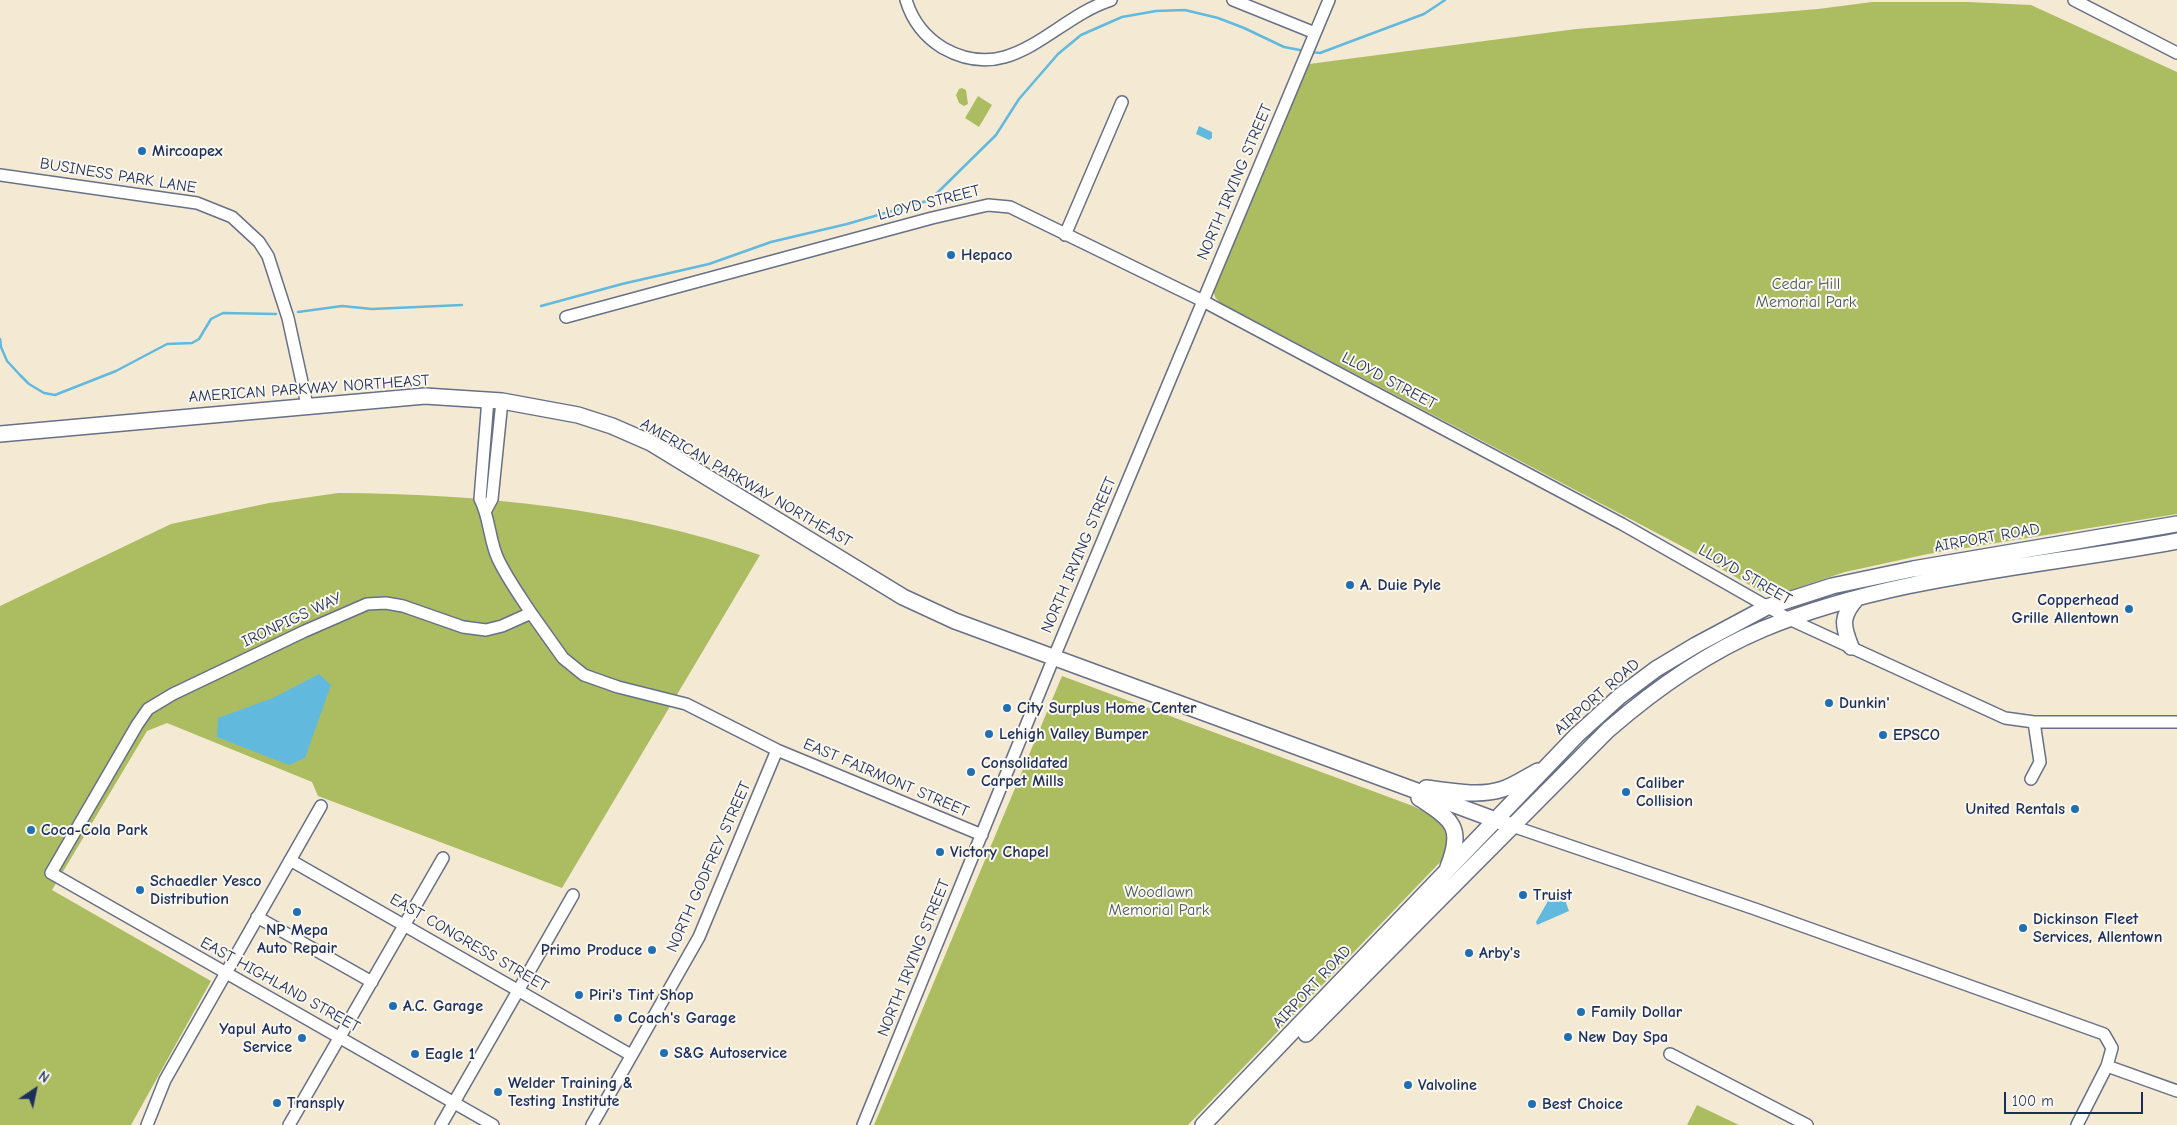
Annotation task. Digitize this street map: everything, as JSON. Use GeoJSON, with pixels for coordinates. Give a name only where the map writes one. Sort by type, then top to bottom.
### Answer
{"type":"FeatureCollection","features":[{"type":"Feature","properties":{"kind":"main road","name":"AMERICAN PARKWAY NORTHEAST"},"geometry":{"type":"LineString","coordinates":[[0,434],[307,405],[425,396],[495,400],[578,415],[612,426],[651,443],[903,597],[956,621],[1402,786]]}},
{"type":"Feature","properties":{"kind":"main road","name":"AIRPORT ROAD"},"geometry":{"type":"LineString","coordinates":[[1203,1125],[1497,821],[1577,735],[1620,696],[1656,669],[1767,607],[1832,586],[1913,568],[2177,524]]}},
{"type":"Feature","properties":{"kind":"main road","name":"AIRPORT ROAD"},"geometry":{"type":"LineString","coordinates":[[1217,1125],[1592,744],[1659,689],[1728,646],[1789,619],[1857,598],[1969,574],[2177,540]]}},
{"type":"Feature","properties":{"kind":"main road"},"geometry":{"type":"LineString","coordinates":[[1851,647],[1845,633],[1845,615],[1848,608],[1857,598]]}},
{"type":"Feature","properties":{"kind":"main road"},"geometry":{"type":"LineString","coordinates":[[1402,786],[1467,793],[1496,791],[1508,787],[1549,765]]}},
{"type":"Feature","properties":{"kind":"main road"},"geometry":{"type":"LineString","coordinates":[[1402,786],[1512,826]]}},
{"type":"Feature","properties":{"kind":"main road"},"geometry":{"type":"LineString","coordinates":[[1402,786],[1444,815],[1452,825],[1456,842],[1447,872]]}},
{"type":"Feature","properties":{"kind":"street"},"geometry":{"type":"LineString","coordinates":[[906,0],[914,19],[931,39],[951,52],[979,59],[1005,57],[1020,52],[1083,12],[1111,0]]}},
{"type":"Feature","properties":{"kind":"street"},"geometry":{"type":"LineString","coordinates":[[1233,0],[1315,33]]}},
{"type":"Feature","properties":{"kind":"street","name":"NORTH IRVING STREET"},"geometry":{"type":"LineString","coordinates":[[864,1125],[1054,657],[1329,0]]}},
{"type":"Feature","properties":{"kind":"street"},"geometry":{"type":"LineString","coordinates":[[2074,0],[2177,53]]}},
{"type":"Feature","properties":{"kind":"street"},"geometry":{"type":"LineString","coordinates":[[1065,235],[1122,102]]}},
{"type":"Feature","properties":{"kind":"street","name":"BUSINESS PARK LANE"},"geometry":{"type":"LineString","coordinates":[[0,175],[197,203],[232,217],[260,242],[268,256],[288,318],[307,405]]}},
{"type":"Feature","properties":{"kind":"street","name":"LLOYD STREET"},"geometry":{"type":"LineString","coordinates":[[566,317],[932,218],[988,205],[1010,207],[1203,301],[1622,524],[1789,619],[2005,718],[2034,722],[2177,722]]}},
{"type":"Feature","properties":{"kind":"street"},"geometry":{"type":"LineString","coordinates":[[495,400],[492,500],[486,510],[491,539],[498,559],[531,614]]}},
{"type":"Feature","properties":{"kind":"street","name":"IRONPIGS WAY"},"geometry":{"type":"LineString","coordinates":[[51,873],[148,709],[173,694],[305,631],[367,604],[386,603],[403,606],[463,627],[486,630],[502,626],[531,614]]}},
{"type":"Feature","properties":{"kind":"street","name":"EAST FAIRMONT STREET"},"geometry":{"type":"LineString","coordinates":[[531,614],[562,658],[584,675],[618,687],[686,704],[777,750],[982,835]]}},
{"type":"Feature","properties":{"kind":"street"},"geometry":{"type":"LineString","coordinates":[[2032,779],[2040,762],[2034,722]]}},
{"type":"Feature","properties":{"kind":"street","name":"NORTH GODFREY STREET"},"geometry":{"type":"LineString","coordinates":[[592,1125],[699,937],[777,750]]}},
{"type":"Feature","properties":{"kind":"street"},"geometry":{"type":"LineString","coordinates":[[147,1125],[165,1080],[321,806]]}},
{"type":"Feature","properties":{"kind":"street"},"geometry":{"type":"LineString","coordinates":[[1512,826],[1755,909],[2104,1034],[2112,1048],[2107,1066],[2077,1125]]}},
{"type":"Feature","properties":{"kind":"street"},"geometry":{"type":"LineString","coordinates":[[289,1125],[443,858]]}},
{"type":"Feature","properties":{"kind":"street","name":"EAST CONGRESS STREET"},"geometry":{"type":"LineString","coordinates":[[290,860],[631,1055]]}},
{"type":"Feature","properties":{"kind":"street","name":"EAST HIGHLAND STREET"},"geometry":{"type":"LineString","coordinates":[[51,873],[493,1125]]}},
{"type":"Feature","properties":{"kind":"street"},"geometry":{"type":"LineString","coordinates":[[440,1125],[573,895]]}},
{"type":"Feature","properties":{"kind":"street"},"geometry":{"type":"LineString","coordinates":[[258,917],[372,982]]}},
{"type":"Feature","properties":{"kind":"street"},"geometry":{"type":"LineString","coordinates":[[1670,1054],[1807,1125]]}},
{"type":"Feature","properties":{"kind":"street"},"geometry":{"type":"LineString","coordinates":[[2107,1066],[2177,1091]]}},
{"type":"Feature","properties":{"kind":"green space","name":"Cedar Hill Memorial Park"},"geometry":{"type":"Polygon","coordinates":[[[1872,2],[1969,2],[2031,5],[2177,72],[2177,514],[1928,554],[1845,572],[1776,595],[1765,594],[1687,549],[1219,302],[1215,297],[1213,289],[1309,64],[1576,29],[1818,9],[1872,2]]]}},
{"type":"Feature","properties":{"kind":"green space"},"geometry":{"type":"Polygon","coordinates":[[[959,89],[966,90],[968,104],[964,106],[959,103],[956,95],[959,89]]]}},
{"type":"Feature","properties":{"kind":"green space"},"geometry":{"type":"Polygon","coordinates":[[[978,96],[992,105],[979,127],[965,118],[978,96]]]}},
{"type":"Feature","properties":{"kind":"green space","name":"Coca-Cola Park"},"geometry":{"type":"Polygon","coordinates":[[[338,493],[445,496],[552,507],[605,515],[657,526],[709,539],[760,555],[562,888],[318,796],[312,782],[167,723],[147,731],[52,890],[211,981],[131,1125],[0,1125],[0,606],[171,524],[269,503],[338,493]]]}},
{"type":"Feature","properties":{"kind":"green space","name":"Woodlawn Memorial Park"},"geometry":{"type":"Polygon","coordinates":[[[1062,676],[1413,806],[1439,819],[1452,840],[1445,857],[1188,1125],[874,1125],[1062,676]]]}},
{"type":"Feature","properties":{"kind":"green space"},"geometry":{"type":"Polygon","coordinates":[[[1697,1105],[1739,1125],[1687,1125],[1697,1105]]]}},
{"type":"Feature","properties":{"kind":"water"},"geometry":{"type":"Polygon","coordinates":[[[1199,126],[1212,132],[1212,138],[1209,140],[1196,134],[1199,126]]]}},
{"type":"Feature","properties":{"kind":"water"},"geometry":{"type":"Polygon","coordinates":[[[319,674],[331,685],[305,758],[289,765],[217,737],[218,718],[273,698],[319,674]]]}},
{"type":"Feature","properties":{"kind":"water"},"geometry":{"type":"Polygon","coordinates":[[[1552,894],[1565,900],[1569,911],[1537,925],[1536,922],[1552,894]]]}},
{"type":"Feature","properties":{"kind":"waterway"},"geometry":{"type":"LineString","coordinates":[[1311,52],[1320,53],[1424,14],[1445,0]]}},
{"type":"Feature","properties":{"kind":"waterway"},"geometry":{"type":"LineString","coordinates":[[541,306],[622,284],[709,264],[771,242],[847,224],[930,200],[996,135],[1019,99],[1058,54],[1081,35],[1122,17],[1156,11],[1185,10],[1218,18],[1284,47],[1305,51]]}},
{"type":"Feature","properties":{"kind":"waterway"},"geometry":{"type":"LineString","coordinates":[[298,312],[342,306],[372,309],[462,305]]}},
{"type":"Feature","properties":{"kind":"waterway"},"geometry":{"type":"LineString","coordinates":[[0,339],[7,361],[20,375],[29,384],[44,393],[55,395],[116,371],[167,344],[192,343],[199,339],[211,319],[223,313],[276,314]]}},
{"type":"Feature","properties":{"kind":"place","name":"Mircoapex"},"geometry":{"type":"Point","coordinates":[142,151]}},
{"type":"Feature","properties":{"kind":"place","name":"Hepaco"},"geometry":{"type":"Point","coordinates":[951,255]}},
{"type":"Feature","properties":{"kind":"place","name":"A. Duie Pyle"},"geometry":{"type":"Point","coordinates":[1350,585]}},
{"type":"Feature","properties":{"kind":"place","name":"Copperhead Grille Allentown"},"geometry":{"type":"Point","coordinates":[2129,609]}},
{"type":"Feature","properties":{"kind":"place","name":"Dunkin'"},"geometry":{"type":"Point","coordinates":[1829,703]}},
{"type":"Feature","properties":{"kind":"place","name":"City Surplus Home Center"},"geometry":{"type":"Point","coordinates":[1007,708]}},
{"type":"Feature","properties":{"kind":"place","name":"Lehigh Valley Bumper"},"geometry":{"type":"Point","coordinates":[989,734]}},
{"type":"Feature","properties":{"kind":"place","name":"EPSCO"},"geometry":{"type":"Point","coordinates":[1883,735]}},
{"type":"Feature","properties":{"kind":"place","name":"Consolidated Carpet Mills"},"geometry":{"type":"Point","coordinates":[971,772]}},
{"type":"Feature","properties":{"kind":"place","name":"Caliber Collision"},"geometry":{"type":"Point","coordinates":[1626,792]}},
{"type":"Feature","properties":{"kind":"place","name":"United Rentals"},"geometry":{"type":"Point","coordinates":[2075,809]}},
{"type":"Feature","properties":{"kind":"place","name":"Coca-Cola Park"},"geometry":{"type":"Point","coordinates":[31,830]}},
{"type":"Feature","properties":{"kind":"place","name":"Victory Chapel"},"geometry":{"type":"Point","coordinates":[940,852]}},
{"type":"Feature","properties":{"kind":"place","name":"Schaedler Yesco Distribution"},"geometry":{"type":"Point","coordinates":[140,890]}},
{"type":"Feature","properties":{"kind":"place","name":"Truist"},"geometry":{"type":"Point","coordinates":[1523,895]}},
{"type":"Feature","properties":{"kind":"place","name":"NP Mepa Auto Repair"},"geometry":{"type":"Point","coordinates":[297,912]}},
{"type":"Feature","properties":{"kind":"place","name":"Dickinson Fleet Services, Allentown"},"geometry":{"type":"Point","coordinates":[2023,928]}},
{"type":"Feature","properties":{"kind":"place","name":"Primo Produce"},"geometry":{"type":"Point","coordinates":[652,950]}},
{"type":"Feature","properties":{"kind":"place","name":"Arby's"},"geometry":{"type":"Point","coordinates":[1469,953]}},
{"type":"Feature","properties":{"kind":"place","name":"Piri's Tint Shop"},"geometry":{"type":"Point","coordinates":[579,995]}},
{"type":"Feature","properties":{"kind":"place","name":"A.C. Garage"},"geometry":{"type":"Point","coordinates":[393,1006]}},
{"type":"Feature","properties":{"kind":"place","name":"Family Dollar"},"geometry":{"type":"Point","coordinates":[1581,1012]}},
{"type":"Feature","properties":{"kind":"place","name":"Coach's Garage"},"geometry":{"type":"Point","coordinates":[618,1018]}},
{"type":"Feature","properties":{"kind":"place","name":"New Day Spa"},"geometry":{"type":"Point","coordinates":[1568,1037]}},
{"type":"Feature","properties":{"kind":"place","name":"Yapul Auto Service"},"geometry":{"type":"Point","coordinates":[302,1038]}},
{"type":"Feature","properties":{"kind":"place","name":"S&G Autoservice"},"geometry":{"type":"Point","coordinates":[664,1053]}},
{"type":"Feature","properties":{"kind":"place","name":"Eagle 1"},"geometry":{"type":"Point","coordinates":[415,1054]}},
{"type":"Feature","properties":{"kind":"place","name":"Valvoline"},"geometry":{"type":"Point","coordinates":[1408,1085]}},
{"type":"Feature","properties":{"kind":"place","name":"Welder Training & Testing Institute"},"geometry":{"type":"Point","coordinates":[498,1092]}},
{"type":"Feature","properties":{"kind":"place","name":"Transply"},"geometry":{"type":"Point","coordinates":[277,1103]}},
{"type":"Feature","properties":{"kind":"place","name":"Best Choice"},"geometry":{"type":"Point","coordinates":[1532,1104]}}]}
